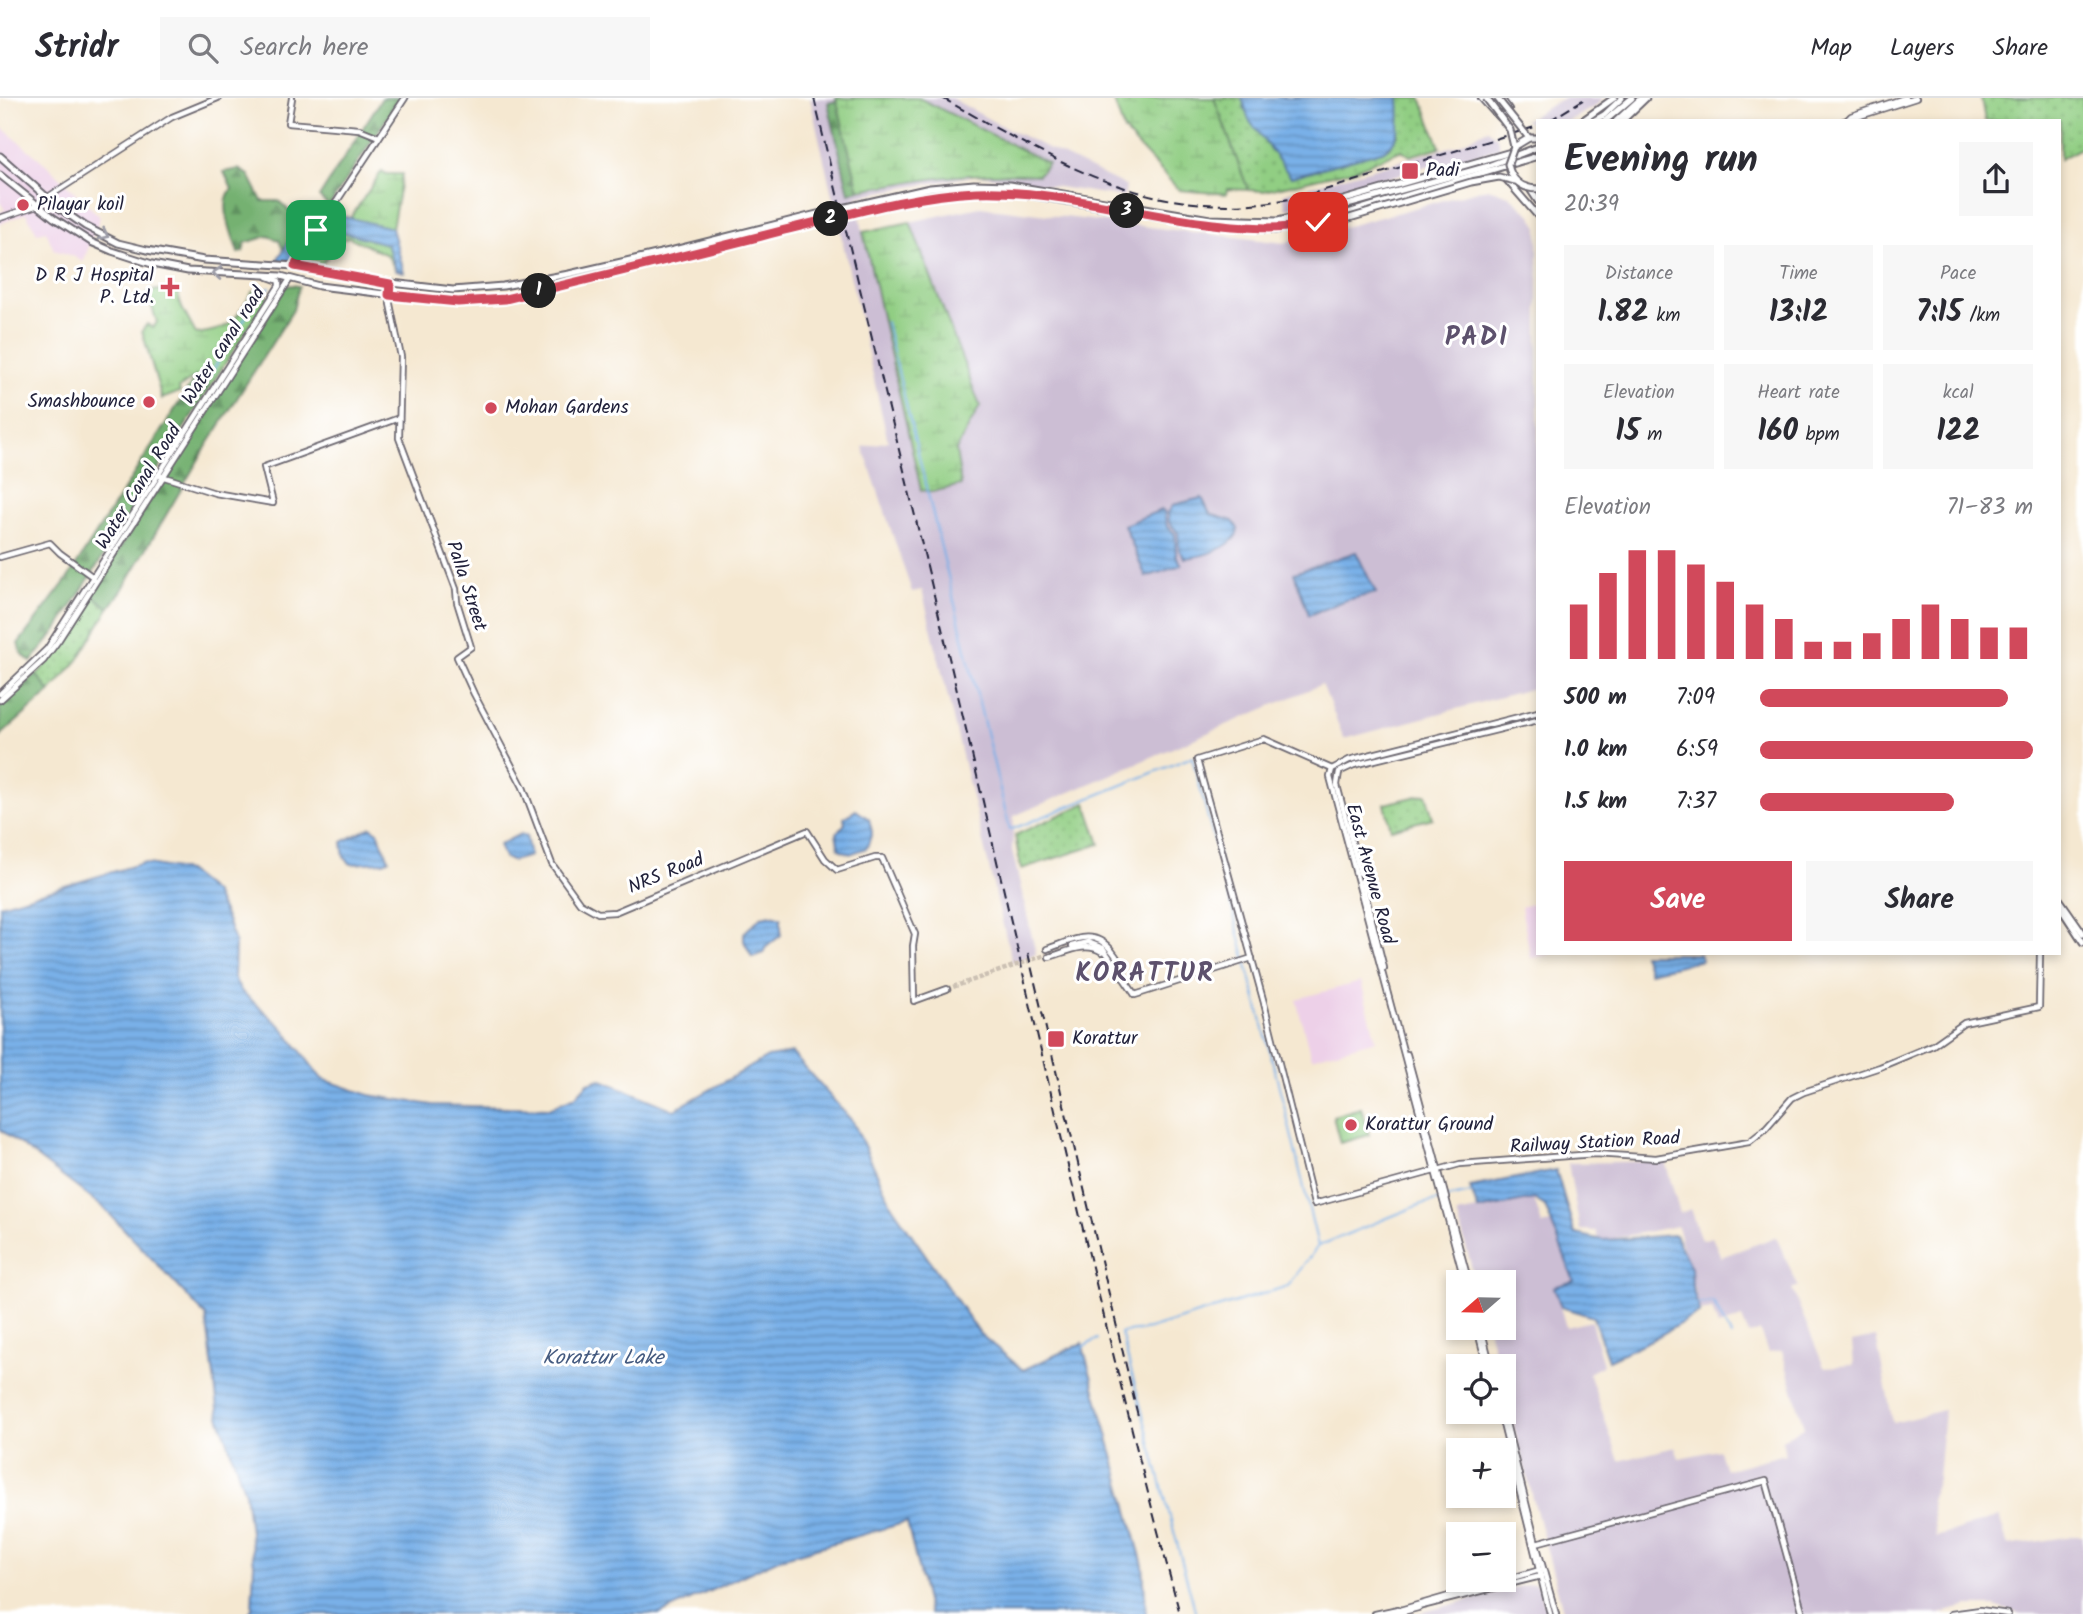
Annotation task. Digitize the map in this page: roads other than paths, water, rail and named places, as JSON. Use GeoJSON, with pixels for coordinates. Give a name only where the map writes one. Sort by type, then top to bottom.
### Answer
{"type":"FeatureCollection","features":[{"type":"Feature","properties":{"kind":"main road"},"geometry":{"type":"LineString","coordinates":[[1483,98],[1510,130],[1512,149],[1509,170],[1515,181]]}},
{"type":"Feature","properties":{"kind":"main road"},"geometry":{"type":"LineString","coordinates":[[1499,98],[1529,138]]}},
{"type":"Feature","properties":{"kind":"main road"},"geometry":{"type":"LineString","coordinates":[[1585,119],[1614,98]]}},
{"type":"Feature","properties":{"kind":"main road"},"geometry":{"type":"LineString","coordinates":[[1597,119],[1622,98]]}},
{"type":"Feature","properties":{"kind":"main road"},"geometry":{"type":"LineString","coordinates":[[1607,119],[1632,98]]}},
{"type":"Feature","properties":{"kind":"main road"},"geometry":{"type":"LineString","coordinates":[[1618,119],[1640,98]]}},
{"type":"Feature","properties":{"kind":"main road"},"geometry":{"type":"LineString","coordinates":[[1624,119],[1646,98]]}},
{"type":"Feature","properties":{"kind":"main road"},"geometry":{"type":"LineString","coordinates":[[1330,209],[1337,202],[1512,149],[1529,138],[1536,138]]}},
{"type":"Feature","properties":{"kind":"main road"},"geometry":{"type":"LineString","coordinates":[[0,156],[85,226],[118,243],[204,260],[295,266],[390,284],[453,290],[503,286],[674,250],[864,202],[930,188],[974,184],[1010,185],[1210,219],[1278,221],[1485,167],[1536,148]]}},
{"type":"Feature","properties":{"kind":"main road"},"geometry":{"type":"LineString","coordinates":[[0,175],[54,218],[91,242],[142,260],[188,271],[266,276],[319,286],[458,302],[505,299],[933,196],[1017,192],[1179,220],[1257,229],[1294,228],[1536,157]]}},
{"type":"Feature","properties":{"kind":"main road"},"geometry":{"type":"LineString","coordinates":[[1494,170],[1511,183],[1536,214]]}},
{"type":"Feature","properties":{"kind":"main road"},"geometry":{"type":"LineString","coordinates":[[1318,222],[1336,222],[1471,182],[1499,177],[1530,189],[1536,198]]}},
{"type":"Feature","properties":{"kind":"main road"},"geometry":{"type":"LineString","coordinates":[[1530,189],[1536,188]]}},
{"type":"Feature","properties":{"kind":"main road"},"geometry":{"type":"LineString","coordinates":[[2061,901],[2083,933]]}},
{"type":"Feature","properties":{"kind":"main road"},"geometry":{"type":"LineString","coordinates":[[2061,909],[2083,942]]}},
{"type":"Feature","properties":{"kind":"street"},"geometry":{"type":"LineString","coordinates":[[48,197],[172,117],[218,98]]}},
{"type":"Feature","properties":{"kind":"street"},"geometry":{"type":"LineString","coordinates":[[292,98],[288,124],[359,129],[379,137]]}},
{"type":"Feature","properties":{"kind":"street"},"geometry":{"type":"LineString","coordinates":[[295,266],[405,98]]}},
{"type":"Feature","properties":{"kind":"street"},"geometry":{"type":"LineString","coordinates":[[1483,98],[1497,117],[1509,109],[1499,98]]}},
{"type":"Feature","properties":{"kind":"street"},"geometry":{"type":"LineString","coordinates":[[1847,119],[1905,98]]}},
{"type":"Feature","properties":{"kind":"street"},"geometry":{"type":"LineString","coordinates":[[1849,119],[1916,98]]}},
{"type":"Feature","properties":{"kind":"street"},"geometry":{"type":"LineString","coordinates":[[0,217],[37,204]]}},
{"type":"Feature","properties":{"kind":"street"},"geometry":{"type":"LineString","coordinates":[[0,217],[37,204]]}},
{"type":"Feature","properties":{"kind":"street","name":"Water canal road"},"geometry":{"type":"LineString","coordinates":[[0,698],[47,649],[160,476],[279,286],[279,281],[266,276]]}},
{"type":"Feature","properties":{"kind":"street","name":"Water Canal Road"},"geometry":{"type":"LineString","coordinates":[[0,698],[48,655],[160,476],[290,279]]}},
{"type":"Feature","properties":{"kind":"street","name":"Palla Street"},"geometry":{"type":"LineString","coordinates":[[390,284],[389,295],[401,357],[399,438],[456,589],[457,602],[471,647],[457,657],[523,787],[552,864]]}},
{"type":"Feature","properties":{"kind":"street"},"geometry":{"type":"LineString","coordinates":[[160,476],[215,493],[273,503],[264,467],[399,418]]}},
{"type":"Feature","properties":{"kind":"street"},"geometry":{"type":"LineString","coordinates":[[0,557],[50,543],[60,554],[93,578]]}},
{"type":"Feature","properties":{"kind":"street"},"geometry":{"type":"LineString","coordinates":[[1437,1170],[1314,1204],[1197,760],[1264,739],[1332,769],[1536,713]]}},
{"type":"Feature","properties":{"kind":"street"},"geometry":{"type":"LineString","coordinates":[[1353,762],[1536,719]]}},
{"type":"Feature","properties":{"kind":"street","name":"East Avenue Road"},"geometry":{"type":"LineString","coordinates":[[1353,762],[1337,773],[1338,790],[1464,1270]]}},
{"type":"Feature","properties":{"kind":"street","name":"East Avenue Road"},"geometry":{"type":"LineString","coordinates":[[1332,769],[1332,788],[1437,1170]]}},
{"type":"Feature","properties":{"kind":"street","name":"NRS Road"},"geometry":{"type":"LineString","coordinates":[[552,864],[580,903],[598,913],[615,912],[807,831],[825,859],[837,870],[882,858],[915,934],[915,1001],[947,989]]}},
{"type":"Feature","properties":{"kind":"street"},"geometry":{"type":"LineString","coordinates":[[1047,949],[1090,936],[1100,939],[1115,955],[1123,969],[1125,980]]}},
{"type":"Feature","properties":{"kind":"street"},"geometry":{"type":"LineString","coordinates":[[1072,946],[1088,942],[1096,944],[1110,958],[1135,995],[1249,958]]}},
{"type":"Feature","properties":{"kind":"street"},"geometry":{"type":"LineString","coordinates":[[1049,957],[1084,947],[1094,948],[1106,956],[1125,980]]}},
{"type":"Feature","properties":{"kind":"street","name":"Railway Station Road"},"geometry":{"type":"LineString","coordinates":[[1437,1170],[1460,1164],[1595,1154],[1656,1158],[1749,1142],[1792,1098],[1933,1045],[1964,1023],[2039,1007],[2040,955]]}},
{"type":"Feature","properties":{"kind":"street"},"geometry":{"type":"LineString","coordinates":[[1505,1424],[1536,1543],[1541,1573],[1556,1614]]}},
{"type":"Feature","properties":{"kind":"street"},"geometry":{"type":"LineString","coordinates":[[1505,1424],[1550,1614]]}},
{"type":"Feature","properties":{"kind":"street"},"geometry":{"type":"LineString","coordinates":[[1536,1543],[1766,1480],[1803,1614]]}},
{"type":"Feature","properties":{"kind":"street"},"geometry":{"type":"LineString","coordinates":[[1386,1614],[1541,1573]]}},
{"type":"Feature","properties":{"kind":"street"},"geometry":{"type":"LineString","coordinates":[[1375,1614],[1418,1606]]}},
{"type":"Feature","properties":{"kind":"street"},"geometry":{"type":"LineString","coordinates":[[1951,1614],[1980,1610],[2008,1614]]}},
{"type":"Feature","properties":{"kind":"water"},"geometry":{"type":"Polygon","coordinates":[[[1242,98],[1399,98],[1399,128],[1394,142],[1382,151],[1291,177],[1249,120],[1242,98]]]}},
{"type":"Feature","properties":{"kind":"water"},"geometry":{"type":"Polygon","coordinates":[[[316,210],[392,228],[404,272],[396,270],[387,244],[343,232],[311,234],[292,261],[277,260],[296,231],[316,210]]]}},
{"type":"Feature","properties":{"kind":"water"},"geometry":{"type":"Polygon","coordinates":[[[1202,498],[1210,514],[1233,521],[1238,529],[1232,541],[1225,546],[1200,556],[1185,558],[1179,550],[1178,533],[1169,522],[1168,513],[1173,505],[1202,498]]]}},
{"type":"Feature","properties":{"kind":"water"},"geometry":{"type":"Polygon","coordinates":[[[1164,511],[1167,526],[1175,534],[1176,555],[1182,565],[1146,577],[1124,525],[1164,511]]]}},
{"type":"Feature","properties":{"kind":"water"},"geometry":{"type":"Polygon","coordinates":[[[1356,552],[1376,593],[1346,600],[1309,615],[1294,573],[1356,552]]]}},
{"type":"Feature","properties":{"kind":"water"},"geometry":{"type":"Polygon","coordinates":[[[856,810],[869,819],[872,832],[867,848],[850,854],[839,849],[836,833],[845,824],[844,818],[856,810]]]}},
{"type":"Feature","properties":{"kind":"water"},"geometry":{"type":"Polygon","coordinates":[[[371,827],[378,832],[389,860],[351,864],[344,857],[342,842],[371,827]]]}},
{"type":"Feature","properties":{"kind":"water"},"geometry":{"type":"Polygon","coordinates":[[[520,834],[526,836],[530,856],[512,861],[504,858],[499,845],[520,834]]]}},
{"type":"Feature","properties":{"kind":"water","name":"Korattur Lake"},"geometry":{"type":"Polygon","coordinates":[[[143,863],[187,871],[214,893],[235,942],[234,978],[241,991],[282,1027],[322,1079],[369,1095],[432,1105],[549,1108],[575,1097],[588,1083],[600,1079],[674,1110],[768,1057],[792,1053],[853,1122],[892,1206],[980,1334],[1023,1370],[1082,1343],[1143,1565],[1146,1614],[929,1614],[907,1522],[781,1558],[660,1614],[249,1614],[252,1608],[254,1564],[245,1493],[219,1416],[206,1316],[104,1208],[0,1129],[0,905],[143,863]]]}},
{"type":"Feature","properties":{"kind":"water"},"geometry":{"type":"Polygon","coordinates":[[[772,915],[781,918],[781,935],[765,948],[764,953],[752,957],[744,941],[744,933],[761,917],[772,915]]]}},
{"type":"Feature","properties":{"kind":"water"},"geometry":{"type":"Polygon","coordinates":[[[1643,955],[1700,955],[1702,960],[1649,972],[1643,955]]]}},
{"type":"Feature","properties":{"kind":"water"},"geometry":{"type":"Polygon","coordinates":[[[1556,1170],[1575,1234],[1603,1240],[1675,1235],[1691,1268],[1692,1288],[1700,1312],[1655,1338],[1608,1360],[1593,1317],[1561,1307],[1554,1287],[1574,1281],[1545,1206],[1534,1199],[1478,1210],[1470,1187],[1556,1170]]]}},
{"type":"Feature","properties":{"kind":"waterway"},"geometry":{"type":"LineString","coordinates":[[205,383],[255,302],[270,287]]}},
{"type":"Feature","properties":{"kind":"waterway"},"geometry":{"type":"LineString","coordinates":[[886,322],[1010,830],[1192,757],[1285,1109],[1318,1246]]}},
{"type":"Feature","properties":{"kind":"waterway"},"geometry":{"type":"LineString","coordinates":[[1446,1198],[1471,1193]]}},
{"type":"Feature","properties":{"kind":"waterway"},"geometry":{"type":"LineString","coordinates":[[1196,1614],[1121,1333],[1149,1329],[1288,1286],[1318,1246],[1422,1204],[1441,1200]]}},
{"type":"Feature","properties":{"kind":"waterway"},"geometry":{"type":"LineString","coordinates":[[1697,1304],[1713,1302],[1731,1336]]}},
{"type":"Feature","properties":{"kind":"waterway"},"geometry":{"type":"LineString","coordinates":[[1081,1348],[1098,1339]]}},
{"type":"Feature","properties":{"kind":"tunnel"},"geometry":{"type":"LineString","coordinates":[[947,989],[1072,946]]}},
{"type":"Feature","properties":{"kind":"railway"},"geometry":{"type":"LineString","coordinates":[[814,98],[1100,1301],[1180,1614]]}},
{"type":"Feature","properties":{"kind":"railway"},"geometry":{"type":"LineString","coordinates":[[942,98],[1073,168],[1160,198],[1207,204],[1255,204],[1308,195],[1536,127]]}},
{"type":"Feature","properties":{"kind":"railway"},"geometry":{"type":"LineString","coordinates":[[1552,119],[1586,98]]}},
{"type":"Feature","properties":{"kind":"railway"},"geometry":{"type":"LineString","coordinates":[[1028,953],[1138,1416]]}},
{"type":"Feature","properties":{"kind":"place","name":"Padi"},"geometry":{"type":"Point","coordinates":[1410,171]}},
{"type":"Feature","properties":{"kind":"place","name":"Pilayar koil"},"geometry":{"type":"Point","coordinates":[23,205]}},
{"type":"Feature","properties":{"kind":"place","name":"D R J Hospital P. Ltd."},"geometry":{"type":"Point","coordinates":[170,287]}},
{"type":"Feature","properties":{"kind":"place","name":"Smashbounce"},"geometry":{"type":"Point","coordinates":[149,402]}},
{"type":"Feature","properties":{"kind":"place","name":"Mohan Gardens"},"geometry":{"type":"Point","coordinates":[491,408]}},
{"type":"Feature","properties":{"kind":"place","name":"Korattur"},"geometry":{"type":"Point","coordinates":[1056,1039]}},
{"type":"Feature","properties":{"kind":"place","name":"Korattur Ground"},"geometry":{"type":"Point","coordinates":[1351,1125]}},
{"type":"Feature","properties":{"kind":"district","name":"PADI"},"geometry":{"type":"Point","coordinates":[1477,338]}},
{"type":"Feature","properties":{"kind":"district","name":"KORATTUR"},"geometry":{"type":"Point","coordinates":[1145,974]}}]}
